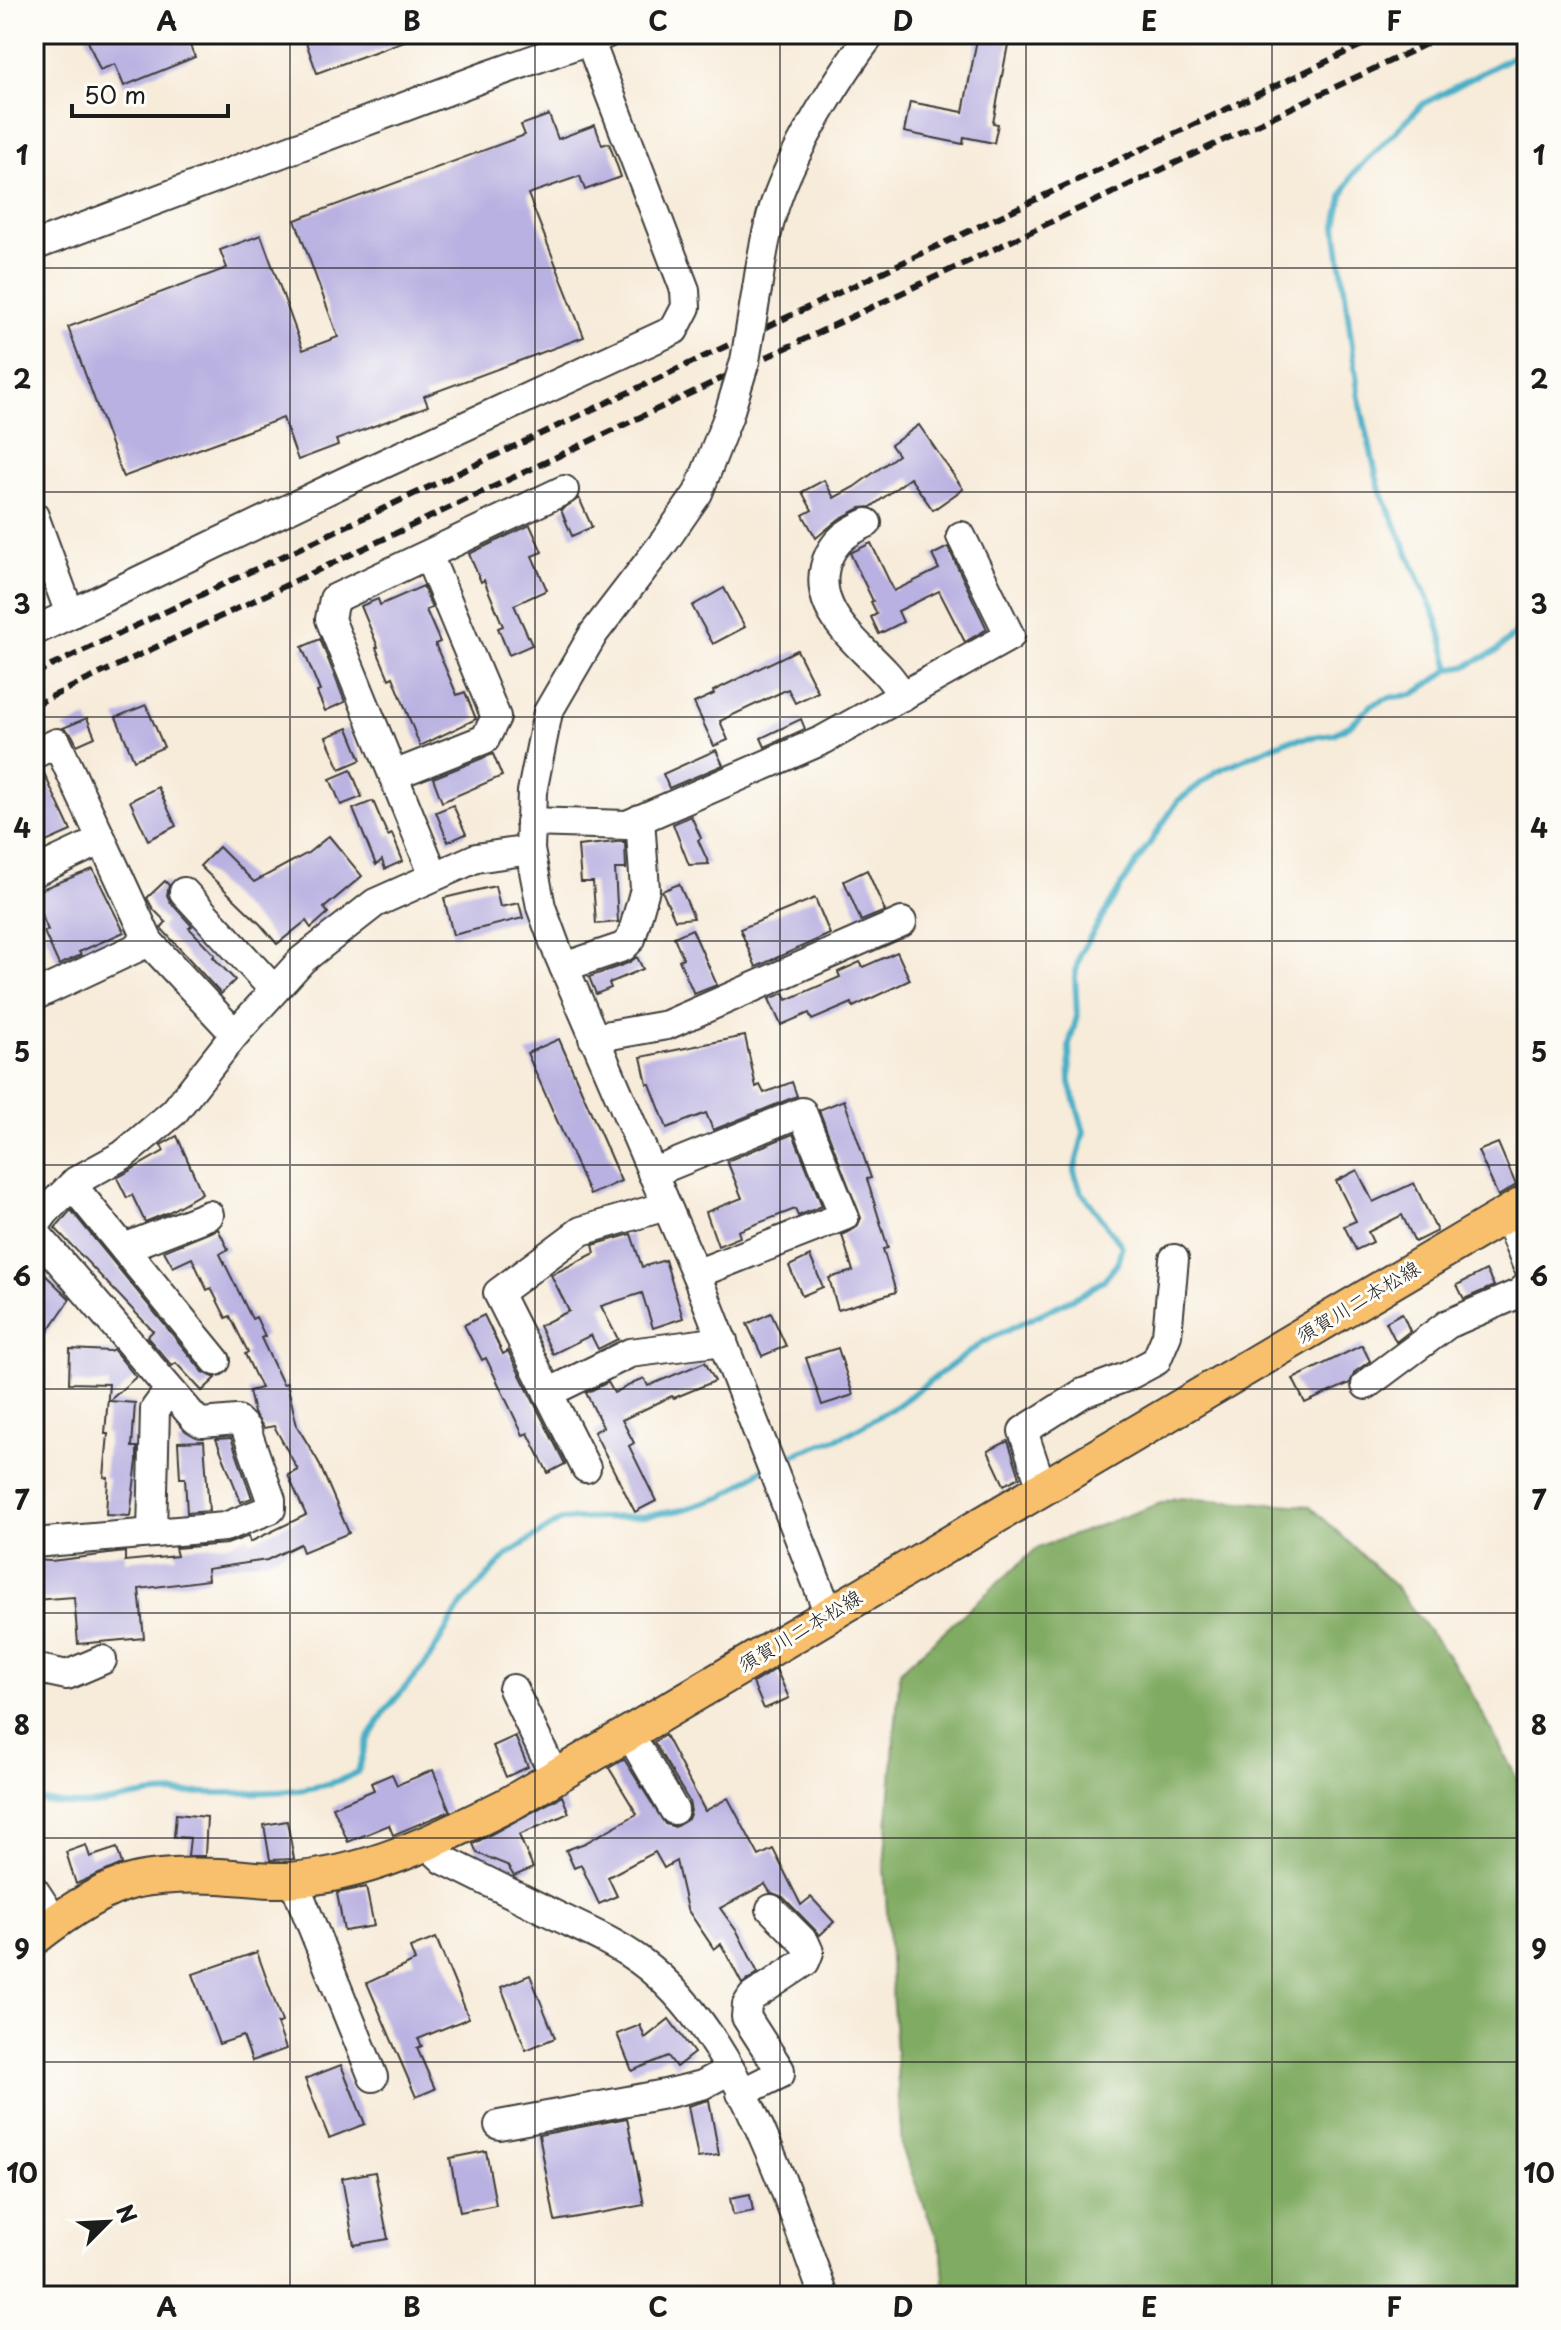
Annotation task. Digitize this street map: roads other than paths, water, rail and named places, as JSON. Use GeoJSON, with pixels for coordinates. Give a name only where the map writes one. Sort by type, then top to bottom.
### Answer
{"type":"FeatureCollection","features":[{"type":"Feature","properties":{"kind":"main road","name":"須賀川二本松線"},"geometry":{"type":"LineString","coordinates":[[44,1930],[88,1901],[130,1882],[218,1876],[293,1879],[347,1869],[428,1845],[509,1804],[1516,1208]]}},
{"type":"Feature","properties":{"kind":"street"},"geometry":{"type":"LineString","coordinates":[[829,1614],[696,1274],[564,967],[541,907],[530,836],[532,792],[548,712],[594,633],[698,493],[728,417],[745,361],[766,232],[779,192],[799,151],[871,34]]}},
{"type":"Feature","properties":{"kind":"street"},"geometry":{"type":"LineString","coordinates":[[34,246],[595,36],[685,290],[686,307],[674,330],[342,483],[34,631]]}},
{"type":"Feature","properties":{"kind":"street"},"geometry":{"type":"LineString","coordinates":[[434,876],[330,619],[334,599],[564,490]]}},
{"type":"Feature","properties":{"kind":"street"},"geometry":{"type":"LineString","coordinates":[[34,516],[70,614]]}},
{"type":"Feature","properties":{"kind":"street"},"geometry":{"type":"LineString","coordinates":[[867,523],[842,536],[832,548],[825,567],[823,592],[833,615],[852,641],[885,672],[903,696]]}},
{"type":"Feature","properties":{"kind":"street"},"geometry":{"type":"LineString","coordinates":[[34,1543],[225,1527],[271,1509],[271,1500],[246,1429],[237,1420],[202,1423],[195,1419],[34,1229],[45,1212],[72,1185],[123,1155],[174,1112],[235,1034],[302,960],[375,903],[476,858],[505,852],[530,836],[627,825],[823,740],[1010,636],[961,536]]}},
{"type":"Feature","properties":{"kind":"street"},"geometry":{"type":"LineString","coordinates":[[394,775],[485,739],[496,717],[428,555]]}},
{"type":"Feature","properties":{"kind":"street"},"geometry":{"type":"LineString","coordinates":[[34,754],[57,743],[149,942],[235,1034]]}},
{"type":"Feature","properties":{"kind":"street"},"geometry":{"type":"LineString","coordinates":[[564,967],[623,947],[631,939],[645,889],[640,819]]}},
{"type":"Feature","properties":{"kind":"street"},"geometry":{"type":"LineString","coordinates":[[34,872],[102,840]]}},
{"type":"Feature","properties":{"kind":"street"},"geometry":{"type":"LineString","coordinates":[[184,892],[274,990]]}},
{"type":"Feature","properties":{"kind":"street"},"geometry":{"type":"LineString","coordinates":[[593,1038],[667,1025],[902,922]]}},
{"type":"Feature","properties":{"kind":"street"},"geometry":{"type":"LineString","coordinates":[[34,996],[149,942]]}},
{"type":"Feature","properties":{"kind":"street"},"geometry":{"type":"LineString","coordinates":[[652,1173],[802,1112],[844,1216],[696,1274]]}},
{"type":"Feature","properties":{"kind":"street"},"geometry":{"type":"LineString","coordinates":[[72,1185],[216,1361]]}},
{"type":"Feature","properties":{"kind":"street"},"geometry":{"type":"LineString","coordinates":[[586,1468],[498,1293],[581,1231],[666,1206]]}},
{"type":"Feature","properties":{"kind":"street"},"geometry":{"type":"LineString","coordinates":[[1516,1208],[1527,1265]]}},
{"type":"Feature","properties":{"kind":"street"},"geometry":{"type":"LineString","coordinates":[[124,1248],[209,1215]]}},
{"type":"Feature","properties":{"kind":"street"},"geometry":{"type":"LineString","coordinates":[[1042,1488],[1023,1431],[1083,1393],[1126,1377],[1156,1361],[1167,1335],[1174,1259]]}},
{"type":"Feature","properties":{"kind":"street"},"geometry":{"type":"LineString","coordinates":[[1366,1385],[1448,1324],[1520,1293],[1527,1286]]}},
{"type":"Feature","properties":{"kind":"street"},"geometry":{"type":"LineString","coordinates":[[548,1393],[630,1353],[723,1341]]}},
{"type":"Feature","properties":{"kind":"street"},"geometry":{"type":"LineString","coordinates":[[152,1532],[155,1409],[169,1390]]}},
{"type":"Feature","properties":{"kind":"street"},"geometry":{"type":"LineString","coordinates":[[34,1668],[67,1675],[102,1660]]}},
{"type":"Feature","properties":{"kind":"street"},"geometry":{"type":"LineString","coordinates":[[513,1689],[555,1777]]}},
{"type":"Feature","properties":{"kind":"street"},"geometry":{"type":"LineString","coordinates":[[629,1733],[674,1810]]}},
{"type":"Feature","properties":{"kind":"street"},"geometry":{"type":"LineString","coordinates":[[428,1845],[444,1860],[607,1940],[671,1986],[698,2017],[736,2082],[794,2208],[824,2296]]}},
{"type":"Feature","properties":{"kind":"street"},"geometry":{"type":"LineString","coordinates":[[293,1879],[373,2077]]}},
{"type":"Feature","properties":{"kind":"street"},"geometry":{"type":"LineString","coordinates":[[34,1890],[44,1930]]}},
{"type":"Feature","properties":{"kind":"street"},"geometry":{"type":"LineString","coordinates":[[499,2125],[702,2085],[780,2074],[746,2017],[747,2005],[752,1997],[805,1962],[809,1952],[805,1943],[771,1909]]}},
{"type":"Feature","properties":{"kind":"waterway"},"geometry":{"type":"LineString","coordinates":[[1450,669],[1437,620],[1379,487],[1359,398],[1336,226],[1342,197],[1353,174],[1423,104],[1527,49]]}},
{"type":"Feature","properties":{"kind":"waterway"},"geometry":{"type":"LineString","coordinates":[[779,1460],[846,1435],[895,1407],[983,1342],[1084,1293],[1103,1281],[1117,1264],[1122,1246],[1081,1191],[1074,1172],[1084,1132],[1070,1083],[1069,1045],[1077,1016],[1075,976],[1080,954],[1178,801],[1217,771],[1285,741],[1333,734],[1349,726],[1373,704],[1391,697],[1413,695],[1450,669],[1464,667],[1497,651],[1527,622]]}},
{"type":"Feature","properties":{"kind":"waterway"},"geometry":{"type":"LineString","coordinates":[[34,1799],[88,1805],[157,1794],[260,1793],[336,1782],[358,1772],[367,1741],[385,1711],[427,1662],[461,1605],[508,1554],[561,1520],[645,1516],[682,1510],[723,1497],[762,1470]]}},
{"type":"Feature","properties":{"kind":"railway"},"geometry":{"type":"LineString","coordinates":[[34,674],[1385,34]]}},
{"type":"Feature","properties":{"kind":"railway"},"geometry":{"type":"LineString","coordinates":[[34,705],[1447,34]]}}]}
